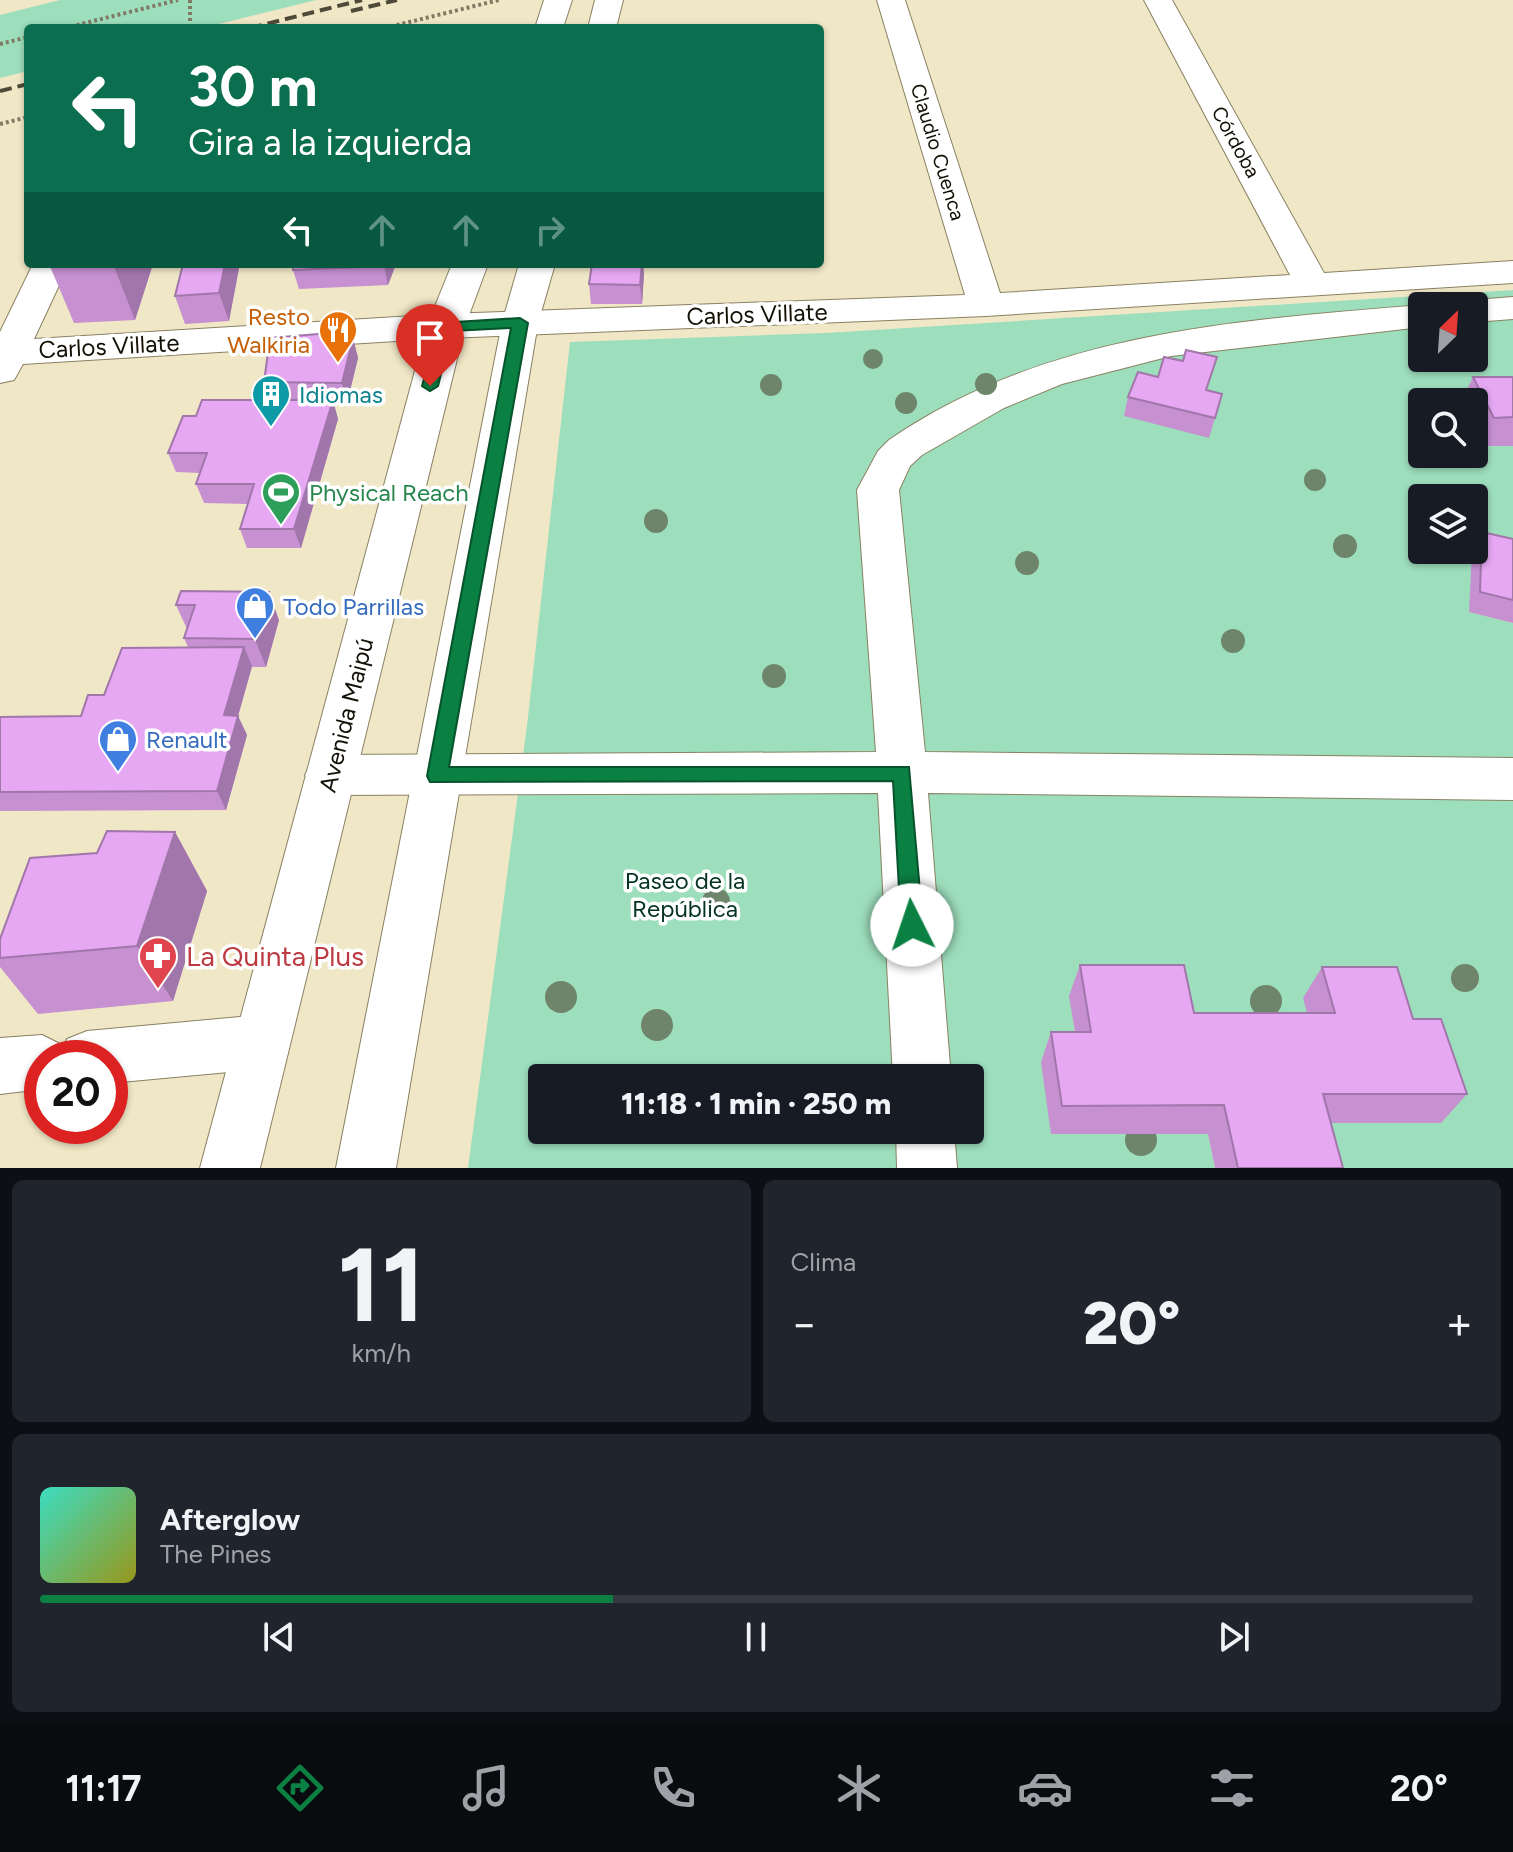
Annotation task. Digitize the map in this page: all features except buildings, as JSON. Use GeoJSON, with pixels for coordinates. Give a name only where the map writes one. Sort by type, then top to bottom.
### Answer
{"type":"FeatureCollection","features":[{"type":"Feature","properties":{"kind":"street"},"geometry":{"type":"LineString","coordinates":[[550,24],[558,0]]}},
{"type":"Feature","properties":{"kind":"street"},"geometry":{"type":"LineString","coordinates":[[603,24],[609,0]]}},
{"type":"Feature","properties":{"kind":"street","name":"Claudio Cuenca"},"geometry":{"type":"LineString","coordinates":[[891,0],[986,305]]}},
{"type":"Feature","properties":{"kind":"street","name":"Córdoba"},"geometry":{"type":"LineString","coordinates":[[1158,0],[1313,285]]}},
{"type":"Feature","properties":{"kind":"street"},"geometry":{"type":"LineString","coordinates":[[3,359],[49,268]]}},
{"type":"Feature","properties":{"kind":"street","name":"Avenida Maipú"},"geometry":{"type":"LineString","coordinates":[[230,1168],[446,326],[468,268]]}},
{"type":"Feature","properties":{"kind":"street"},"geometry":{"type":"LineString","coordinates":[[366,1168],[520,323],[536,268]]}},
{"type":"Feature","properties":{"kind":"street","name":"Carlos Villate"},"geometry":{"type":"LineString","coordinates":[[3,359],[446,326],[986,305],[1513,272]]}},
{"type":"Feature","properties":{"kind":"street"},"geometry":{"type":"LineString","coordinates":[[1488,310],[1513,308]]}},
{"type":"Feature","properties":{"kind":"street"},"geometry":{"type":"LineString","coordinates":[[921,1064],[902,773],[878,490],[896,455],[952,419],[1020,386],[1104,360],[1196,337],[1408,317]]}},
{"type":"Feature","properties":{"kind":"street"},"geometry":{"type":"LineString","coordinates":[[330,775],[902,773],[1513,779]]}},
{"type":"Feature","properties":{"kind":"street"},"geometry":{"type":"LineString","coordinates":[[128,1054],[262,1042]]}},
{"type":"Feature","properties":{"kind":"street"},"geometry":{"type":"LineString","coordinates":[[0,1066],[24,1064]]}},
{"type":"Feature","properties":{"kind":"street"},"geometry":{"type":"LineString","coordinates":[[926,1144],[927,1168]]}},
{"type":"Feature","properties":{"kind":"path"},"geometry":{"type":"LineString","coordinates":[[81,24],[178,0]]}},
{"type":"Feature","properties":{"kind":"path"},"geometry":{"type":"LineString","coordinates":[[190,0],[190,24]]}},
{"type":"Feature","properties":{"kind":"path"},"geometry":{"type":"LineString","coordinates":[[401,24],[499,0]]}},
{"type":"Feature","properties":{"kind":"path"},"geometry":{"type":"LineString","coordinates":[[0,44],[24,38]]}},
{"type":"Feature","properties":{"kind":"path"},"geometry":{"type":"LineString","coordinates":[[0,124],[24,118]]}},
{"type":"Feature","properties":{"kind":"green space"},"geometry":{"type":"Polygon","coordinates":[[[60,0],[316,0],[219,24],[24,24],[24,72],[0,78],[0,15],[60,0]]]}},
{"type":"Feature","properties":{"kind":"green space","name":"Paseo de la República"},"geometry":{"type":"Polygon","coordinates":[[[1513,290],[1513,405],[1488,404],[1488,388],[1408,388],[1408,468],[1488,468],[1488,446],[1513,446],[1513,561],[1470,612],[1513,623],[1513,1168],[1315,1168],[1315,1043],[1070,996],[1079,1062],[1208,1134],[1215,1168],[468,1168],[527,726],[570,342],[826,333],[1408,297],[1408,372],[1488,372],[1488,292],[1481,292],[1513,290]]]}},
{"type":"Feature","properties":{"kind":"railway"},"geometry":{"type":"LineString","coordinates":[[266,24],[362,0]]}},
{"type":"Feature","properties":{"kind":"railway"},"geometry":{"type":"LineString","coordinates":[[351,11],[397,0]]}},
{"type":"Feature","properties":{"kind":"railway"},"geometry":{"type":"LineString","coordinates":[[0,91],[24,85]]}},
{"type":"Feature","properties":{"kind":"place","name":"Resto Walkiria"},"geometry":{"type":"Point","coordinates":[338,364]}},
{"type":"Feature","properties":{"kind":"place","name":"Idiomas"},"geometry":{"type":"Point","coordinates":[271,428]}},
{"type":"Feature","properties":{"kind":"place","name":"Physical Reach"},"geometry":{"type":"Point","coordinates":[281,526]}},
{"type":"Feature","properties":{"kind":"place","name":"Todo Parrillas"},"geometry":{"type":"Point","coordinates":[255,640]}},
{"type":"Feature","properties":{"kind":"place","name":"Renault"},"geometry":{"type":"Point","coordinates":[118,773]}},
{"type":"Feature","properties":{"kind":"place","name":"La Quinta Plus"},"geometry":{"type":"Point","coordinates":[158,990]}},
{"type":"Feature","properties":{"kind":"route"},"geometry":{"type":"LineString","coordinates":[[430,386],[446,326],[520,323],[438,776],[902,773],[912,925]]}}]}
